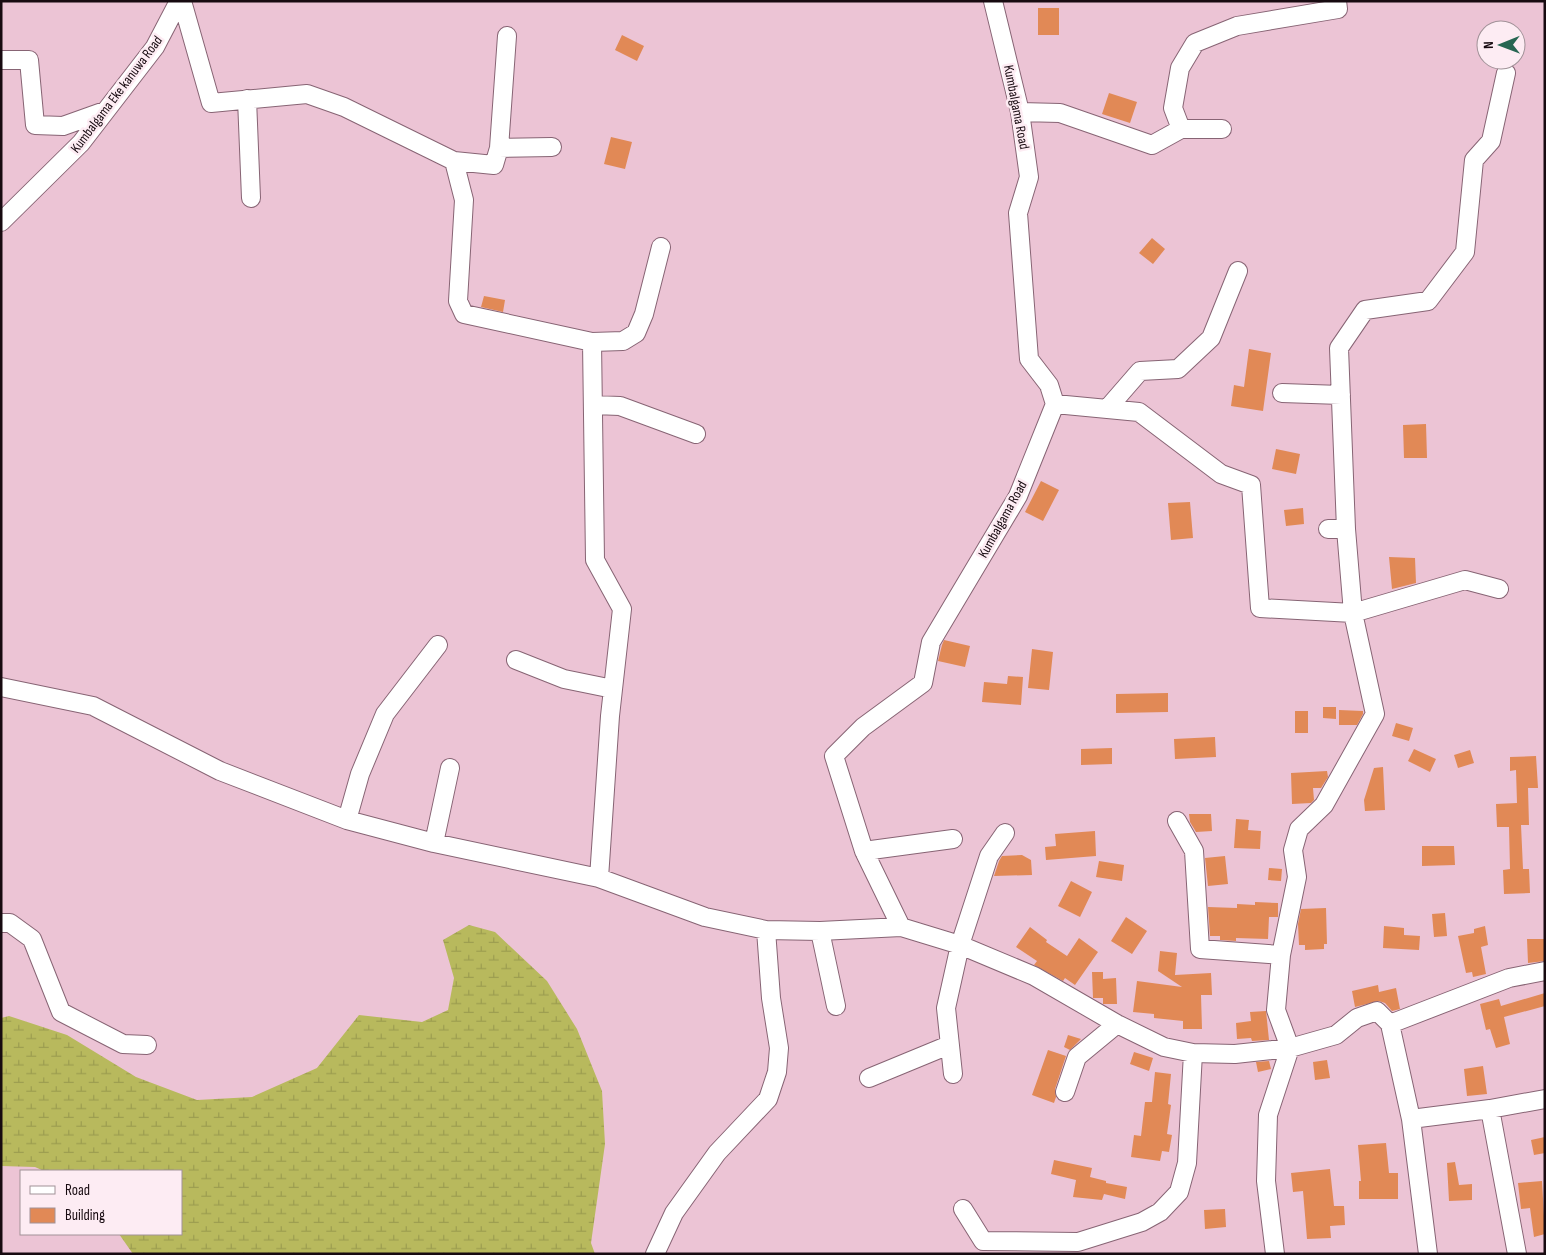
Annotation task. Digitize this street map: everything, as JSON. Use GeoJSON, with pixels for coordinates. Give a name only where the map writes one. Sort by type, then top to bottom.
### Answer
{"type":"FeatureCollection","features":[{"type":"Feature","properties":{"kind":"street"},"geometry":{"type":"LineString","coordinates":[[181,1],[211,103],[307,94],[344,107],[454,161],[494,165],[499,148],[507,36]]}},
{"type":"Feature","properties":{"kind":"street","name":"Kumbalgama Eke kanuwa Road"},"geometry":{"type":"LineString","coordinates":[[1,222],[81,143],[155,47],[181,1]]}},
{"type":"Feature","properties":{"kind":"street","name":"Kumbalgama Road"},"geometry":{"type":"LineString","coordinates":[[900,927],[864,851],[834,756],[863,727],[923,683],[931,642],[1018,496],[1055,404],[1050,385],[1029,359],[1018,213],[1029,176],[1020,112],[993,1]]}},
{"type":"Feature","properties":{"kind":"street"},"geometry":{"type":"LineString","coordinates":[[1181,129],[1173,108],[1180,68],[1195,43],[1237,26],[1338,9],[1338,1]]}},
{"type":"Feature","properties":{"kind":"street"},"geometry":{"type":"LineString","coordinates":[[1,60],[29,60],[35,124],[64,126],[105,111]]}},
{"type":"Feature","properties":{"kind":"street"},"geometry":{"type":"LineString","coordinates":[[1275,1254],[1266,1181],[1268,1115],[1290,1048],[1276,1010],[1281,955],[1297,877],[1294,850],[1299,829],[1324,805],[1375,714],[1354,613],[1346,530],[1339,348],[1365,310],[1428,301],[1465,252],[1474,160],[1491,140],[1506,73]]}},
{"type":"Feature","properties":{"kind":"street"},"geometry":{"type":"LineString","coordinates":[[247,100],[251,198]]}},
{"type":"Feature","properties":{"kind":"street"},"geometry":{"type":"LineString","coordinates":[[1020,112],[1060,113],[1152,145],[1181,129],[1222,129]]}},
{"type":"Feature","properties":{"kind":"street"},"geometry":{"type":"LineString","coordinates":[[499,148],[552,147]]}},
{"type":"Feature","properties":{"kind":"street"},"geometry":{"type":"LineString","coordinates":[[454,161],[464,200],[458,301],[464,314],[592,342],[623,341],[636,334],[644,314],[661,247]]}},
{"type":"Feature","properties":{"kind":"street"},"geometry":{"type":"LineString","coordinates":[[1107,409],[1140,370],[1178,369],[1211,338],[1238,271]]}},
{"type":"Feature","properties":{"kind":"street"},"geometry":{"type":"LineString","coordinates":[[592,342],[595,560],[622,609],[613,689],[599,878]]}},
{"type":"Feature","properties":{"kind":"street"},"geometry":{"type":"LineString","coordinates":[[1282,393],[1341,396]]}},
{"type":"Feature","properties":{"kind":"street"},"geometry":{"type":"LineString","coordinates":[[1055,404],[1139,412],[1220,474],[1251,485],[1260,608],[1354,613],[1465,580],[1499,589]]}},
{"type":"Feature","properties":{"kind":"street"},"geometry":{"type":"LineString","coordinates":[[594,405],[620,406],[696,434]]}},
{"type":"Feature","properties":{"kind":"street"},"geometry":{"type":"LineString","coordinates":[[1328,529],[1346,530]]}},
{"type":"Feature","properties":{"kind":"street"},"geometry":{"type":"LineString","coordinates":[[347,820],[360,774],[386,714],[438,645]]}},
{"type":"Feature","properties":{"kind":"street"},"geometry":{"type":"LineString","coordinates":[[516,660],[564,680],[613,689]]}},
{"type":"Feature","properties":{"kind":"street"},"geometry":{"type":"LineString","coordinates":[[1,687],[94,706],[220,771],[347,820],[434,843],[599,878],[705,917],[766,930],[820,931],[900,927],[960,945],[1034,976],[1117,1024],[1164,1047],[1193,1053],[1235,1054],[1290,1048],[1336,1035],[1357,1018],[1377,1011],[1390,1024],[1411,1119],[1428,1254]]}},
{"type":"Feature","properties":{"kind":"street"},"geometry":{"type":"LineString","coordinates":[[434,843],[450,768]]}},
{"type":"Feature","properties":{"kind":"street"},"geometry":{"type":"LineString","coordinates":[[1177,821],[1194,851],[1200,949],[1281,955]]}},
{"type":"Feature","properties":{"kind":"street"},"geometry":{"type":"LineString","coordinates":[[953,1074],[946,1008],[960,945],[989,856],[1005,833]]}},
{"type":"Feature","properties":{"kind":"street"},"geometry":{"type":"LineString","coordinates":[[864,851],[953,839]]}},
{"type":"Feature","properties":{"kind":"street"},"geometry":{"type":"LineString","coordinates":[[1,923],[10,923],[32,939],[61,1012],[123,1044],[147,1045]]}},
{"type":"Feature","properties":{"kind":"street"},"geometry":{"type":"LineString","coordinates":[[655,1254],[674,1212],[717,1153],[768,1099],[777,1072],[779,1048],[771,998],[766,930]]}},
{"type":"Feature","properties":{"kind":"street"},"geometry":{"type":"LineString","coordinates":[[820,931],[836,1006]]}},
{"type":"Feature","properties":{"kind":"street"},"geometry":{"type":"LineString","coordinates":[[1390,1024],[1509,978],[1545,971]]}},
{"type":"Feature","properties":{"kind":"street"},"geometry":{"type":"LineString","coordinates":[[1065,1092],[1077,1057],[1117,1024]]}},
{"type":"Feature","properties":{"kind":"street"},"geometry":{"type":"LineString","coordinates":[[869,1078],[949,1045]]}},
{"type":"Feature","properties":{"kind":"street"},"geometry":{"type":"LineString","coordinates":[[963,1210],[982,1247],[1078,1242],[1142,1222],[1160,1212],[1179,1192],[1187,1163],[1193,1053]]}},
{"type":"Feature","properties":{"kind":"street"},"geometry":{"type":"LineString","coordinates":[[1411,1119],[1490,1109],[1545,1099]]}},
{"type":"Feature","properties":{"kind":"street"},"geometry":{"type":"LineString","coordinates":[[1490,1109],[1517,1254]]}},
{"type":"Feature","properties":{"kind":"green space"},"geometry":{"type":"Polygon","coordinates":[[[469,925],[495,932],[547,981],[577,1029],[602,1091],[605,1144],[591,1243],[595,1254],[133,1254],[120,1235],[182,1235],[182,1170],[42,1170],[35,1167],[1,1166],[1,1018],[9,1016],[67,1035],[136,1077],[197,1100],[252,1097],[317,1068],[359,1015],[422,1022],[448,1010],[454,978],[443,940],[469,925]]]}},
{"type":"Feature","properties":{"kind":"building"},"geometry":{"type":"Polygon","coordinates":[[[1038,8],[1059,8],[1059,35],[1038,35],[1038,8]]]}},
{"type":"Feature","properties":{"kind":"building"},"geometry":{"type":"Polygon","coordinates":[[[622,35],[644,46],[637,61],[615,50],[622,35]]]}},
{"type":"Feature","properties":{"kind":"building"},"geometry":{"type":"Polygon","coordinates":[[[1109,93],[1137,102],[1130,123],[1102,114],[1109,93]]]}},
{"type":"Feature","properties":{"kind":"building"},"geometry":{"type":"Polygon","coordinates":[[[611,137],[632,142],[625,169],[604,164],[611,137]]]}},
{"type":"Feature","properties":{"kind":"building"},"geometry":{"type":"Polygon","coordinates":[[[1152,238],[1165,249],[1153,264],[1139,253],[1152,238]]]}},
{"type":"Feature","properties":{"kind":"building"},"geometry":{"type":"Polygon","coordinates":[[[484,296],[505,300],[503,312],[481,307],[484,296]]]}},
{"type":"Feature","properties":{"kind":"building"},"geometry":{"type":"Polygon","coordinates":[[[1249,349],[1271,353],[1263,411],[1231,406],[1234,385],[1244,387],[1249,349]]]}},
{"type":"Feature","properties":{"kind":"building"},"geometry":{"type":"Polygon","coordinates":[[[1426,424],[1427,458],[1404,458],[1403,425],[1426,424]]]}},
{"type":"Feature","properties":{"kind":"building"},"geometry":{"type":"Polygon","coordinates":[[[1276,449],[1300,454],[1296,474],[1272,469],[1276,449]]]}},
{"type":"Feature","properties":{"kind":"building"},"geometry":{"type":"Polygon","coordinates":[[[1041,481],[1059,490],[1043,521],[1025,512],[1041,481]]]}},
{"type":"Feature","properties":{"kind":"building"},"geometry":{"type":"Polygon","coordinates":[[[1190,502],[1193,538],[1171,540],[1168,503],[1190,502]]]}},
{"type":"Feature","properties":{"kind":"building"},"geometry":{"type":"Polygon","coordinates":[[[1303,508],[1304,524],[1286,526],[1284,510],[1303,508]]]}},
{"type":"Feature","properties":{"kind":"building"},"geometry":{"type":"Polygon","coordinates":[[[1389,557],[1415,558],[1416,583],[1392,589],[1389,557]]]}},
{"type":"Feature","properties":{"kind":"building"},"geometry":{"type":"Polygon","coordinates":[[[944,640],[970,646],[965,667],[938,661],[944,640]]]}},
{"type":"Feature","properties":{"kind":"building"},"geometry":{"type":"Polygon","coordinates":[[[1032,649],[1053,652],[1049,690],[1028,688],[1032,649]]]}},
{"type":"Feature","properties":{"kind":"building"},"geometry":{"type":"Polygon","coordinates":[[[1008,676],[1023,677],[1021,705],[982,702],[984,682],[1007,684],[1008,676]]]}},
{"type":"Feature","properties":{"kind":"building"},"geometry":{"type":"Polygon","coordinates":[[[1168,693],[1168,712],[1116,713],[1116,694],[1168,693]]]}},
{"type":"Feature","properties":{"kind":"building"},"geometry":{"type":"Polygon","coordinates":[[[1323,707],[1336,707],[1336,719],[1323,718],[1323,707]]]}},
{"type":"Feature","properties":{"kind":"building"},"geometry":{"type":"Polygon","coordinates":[[[1339,710],[1363,711],[1363,714],[1357,725],[1339,725],[1339,710]]]}},
{"type":"Feature","properties":{"kind":"building"},"geometry":{"type":"Polygon","coordinates":[[[1295,711],[1308,711],[1308,733],[1295,733],[1295,711]]]}},
{"type":"Feature","properties":{"kind":"building"},"geometry":{"type":"Polygon","coordinates":[[[1396,723],[1413,728],[1409,741],[1392,736],[1396,723]]]}},
{"type":"Feature","properties":{"kind":"building"},"geometry":{"type":"Polygon","coordinates":[[[1215,737],[1216,757],[1175,759],[1174,739],[1215,737]]]}},
{"type":"Feature","properties":{"kind":"building"},"geometry":{"type":"Polygon","coordinates":[[[1112,748],[1112,764],[1081,765],[1081,749],[1112,748]]]}},
{"type":"Feature","properties":{"kind":"building"},"geometry":{"type":"Polygon","coordinates":[[[1414,749],[1436,759],[1430,772],[1408,761],[1414,749]]]}},
{"type":"Feature","properties":{"kind":"building"},"geometry":{"type":"Polygon","coordinates":[[[1470,750],[1474,763],[1458,768],[1454,755],[1470,750]]]}},
{"type":"Feature","properties":{"kind":"building"},"geometry":{"type":"Polygon","coordinates":[[[1536,756],[1538,788],[1528,788],[1529,825],[1521,825],[1523,869],[1529,869],[1530,893],[1504,894],[1503,870],[1510,869],[1509,827],[1497,827],[1496,804],[1517,803],[1516,770],[1510,771],[1510,757],[1536,756]]]}},
{"type":"Feature","properties":{"kind":"building"},"geometry":{"type":"Polygon","coordinates":[[[1383,767],[1385,810],[1365,811],[1364,800],[1374,768],[1383,767]]]}},
{"type":"Feature","properties":{"kind":"building"},"geometry":{"type":"Polygon","coordinates":[[[1327,771],[1328,777],[1321,788],[1313,788],[1314,800],[1311,803],[1292,804],[1291,773],[1327,771]]]}},
{"type":"Feature","properties":{"kind":"building"},"geometry":{"type":"Polygon","coordinates":[[[1189,814],[1211,814],[1212,831],[1196,832],[1190,822],[1189,814]]]}},
{"type":"Feature","properties":{"kind":"building"},"geometry":{"type":"Polygon","coordinates":[[[1236,819],[1249,820],[1248,830],[1261,831],[1260,849],[1234,848],[1236,819]]]}},
{"type":"Feature","properties":{"kind":"building"},"geometry":{"type":"Polygon","coordinates":[[[1095,831],[1096,856],[1046,860],[1045,847],[1056,846],[1055,834],[1095,831]]]}},
{"type":"Feature","properties":{"kind":"building"},"geometry":{"type":"Polygon","coordinates":[[[1422,846],[1454,846],[1455,865],[1422,866],[1422,846]]]}},
{"type":"Feature","properties":{"kind":"building"},"geometry":{"type":"Polygon","coordinates":[[[1022,855],[1031,860],[1032,875],[994,876],[1002,856],[1022,855]]]}},
{"type":"Feature","properties":{"kind":"building"},"geometry":{"type":"Polygon","coordinates":[[[1225,856],[1228,884],[1208,886],[1205,858],[1225,856]]]}},
{"type":"Feature","properties":{"kind":"building"},"geometry":{"type":"Polygon","coordinates":[[[1099,861],[1124,865],[1122,881],[1096,877],[1099,861]]]}},
{"type":"Feature","properties":{"kind":"building"},"geometry":{"type":"Polygon","coordinates":[[[1269,868],[1282,869],[1281,881],[1268,880],[1269,868]]]}},
{"type":"Feature","properties":{"kind":"building"},"geometry":{"type":"Polygon","coordinates":[[[1071,881],[1092,892],[1080,917],[1058,906],[1071,881]]]}},
{"type":"Feature","properties":{"kind":"building"},"geometry":{"type":"Polygon","coordinates":[[[1255,902],[1278,903],[1278,917],[1269,917],[1268,939],[1236,938],[1236,941],[1220,940],[1220,936],[1210,936],[1208,907],[1237,908],[1237,904],[1255,905],[1255,902]]]}},
{"type":"Feature","properties":{"kind":"building"},"geometry":{"type":"Polygon","coordinates":[[[1326,908],[1327,944],[1324,944],[1324,949],[1305,950],[1305,945],[1299,945],[1298,924],[1301,909],[1326,908]]]}},
{"type":"Feature","properties":{"kind":"building"},"geometry":{"type":"Polygon","coordinates":[[[1445,913],[1447,936],[1434,937],[1432,914],[1445,913]]]}},
{"type":"Feature","properties":{"kind":"building"},"geometry":{"type":"Polygon","coordinates":[[[1126,917],[1147,931],[1132,954],[1111,941],[1126,917]]]}},
{"type":"Feature","properties":{"kind":"building"},"geometry":{"type":"Polygon","coordinates":[[[1384,926],[1404,928],[1404,935],[1420,936],[1419,950],[1383,948],[1384,926]]]}},
{"type":"Feature","properties":{"kind":"building"},"geometry":{"type":"Polygon","coordinates":[[[1485,926],[1488,945],[1481,947],[1486,974],[1473,977],[1472,972],[1466,973],[1458,936],[1474,933],[1474,929],[1485,926]]]}},
{"type":"Feature","properties":{"kind":"building"},"geometry":{"type":"Polygon","coordinates":[[[1030,927],[1047,940],[1046,942],[1067,956],[1079,938],[1098,952],[1075,985],[1065,978],[1063,981],[1034,965],[1037,961],[1016,947],[1030,927]]]}},
{"type":"Feature","properties":{"kind":"building"},"geometry":{"type":"Polygon","coordinates":[[[1527,939],[1545,939],[1545,961],[1528,963],[1527,939]]]}},
{"type":"Feature","properties":{"kind":"building"},"geometry":{"type":"Polygon","coordinates":[[[1160,951],[1177,953],[1175,975],[1211,973],[1212,995],[1201,995],[1202,1029],[1183,1029],[1183,1021],[1154,1018],[1154,1014],[1133,1012],[1137,981],[1182,987],[1158,971],[1160,951]]]}},
{"type":"Feature","properties":{"kind":"building"},"geometry":{"type":"Polygon","coordinates":[[[1092,972],[1103,972],[1103,979],[1116,978],[1117,1004],[1103,1004],[1103,998],[1093,998],[1092,972]]]}},
{"type":"Feature","properties":{"kind":"building"},"geometry":{"type":"Polygon","coordinates":[[[1378,985],[1379,992],[1396,988],[1400,1009],[1392,1011],[1385,1003],[1379,1001],[1355,1007],[1352,991],[1378,985]]]}},
{"type":"Feature","properties":{"kind":"building"},"geometry":{"type":"Polygon","coordinates":[[[1545,993],[1545,1006],[1504,1017],[1510,1044],[1496,1048],[1490,1029],[1486,1030],[1480,1004],[1499,999],[1501,1006],[1545,993]]]}},
{"type":"Feature","properties":{"kind":"building"},"geometry":{"type":"Polygon","coordinates":[[[1266,1011],[1269,1040],[1252,1041],[1251,1038],[1237,1039],[1236,1023],[1251,1021],[1250,1012],[1266,1011]]]}},
{"type":"Feature","properties":{"kind":"building"},"geometry":{"type":"Polygon","coordinates":[[[1068,1035],[1081,1039],[1070,1050],[1064,1047],[1068,1035]]]}},
{"type":"Feature","properties":{"kind":"building"},"geometry":{"type":"Polygon","coordinates":[[[1048,1050],[1066,1056],[1055,1089],[1056,1097],[1054,1103],[1032,1095],[1048,1050]]]}},
{"type":"Feature","properties":{"kind":"building"},"geometry":{"type":"Polygon","coordinates":[[[1134,1052],[1153,1058],[1149,1071],[1130,1064],[1134,1052]]]}},
{"type":"Feature","properties":{"kind":"building"},"geometry":{"type":"Polygon","coordinates":[[[1327,1060],[1330,1078],[1315,1080],[1313,1062],[1327,1060]]]}},
{"type":"Feature","properties":{"kind":"building"},"geometry":{"type":"Polygon","coordinates":[[[1269,1061],[1271,1069],[1258,1072],[1256,1062],[1269,1061]]]}},
{"type":"Feature","properties":{"kind":"building"},"geometry":{"type":"Polygon","coordinates":[[[1483,1066],[1487,1094],[1467,1096],[1464,1069],[1483,1066]]]}},
{"type":"Feature","properties":{"kind":"building"},"geometry":{"type":"Polygon","coordinates":[[[1155,1072],[1171,1074],[1168,1104],[1171,1105],[1167,1134],[1172,1135],[1169,1152],[1162,1151],[1160,1161],[1131,1157],[1134,1135],[1141,1136],[1145,1102],[1152,1102],[1155,1072]]]}},
{"type":"Feature","properties":{"kind":"building"},"geometry":{"type":"Polygon","coordinates":[[[1545,1137],[1545,1153],[1534,1155],[1531,1140],[1545,1137]]]}},
{"type":"Feature","properties":{"kind":"building"},"geometry":{"type":"Polygon","coordinates":[[[1386,1143],[1389,1173],[1398,1173],[1398,1199],[1359,1199],[1359,1181],[1361,1181],[1358,1145],[1386,1143]]]}},
{"type":"Feature","properties":{"kind":"building"},"geometry":{"type":"Polygon","coordinates":[[[1054,1160],[1092,1168],[1090,1177],[1106,1181],[1106,1183],[1127,1187],[1125,1199],[1104,1194],[1102,1200],[1073,1197],[1076,1180],[1051,1174],[1054,1160]]]}},
{"type":"Feature","properties":{"kind":"building"},"geometry":{"type":"Polygon","coordinates":[[[1455,1162],[1459,1185],[1472,1184],[1472,1200],[1449,1201],[1447,1163],[1455,1162]]]}},
{"type":"Feature","properties":{"kind":"building"},"geometry":{"type":"Polygon","coordinates":[[[1330,1169],[1334,1206],[1344,1206],[1345,1225],[1330,1226],[1331,1238],[1307,1239],[1303,1191],[1293,1192],[1291,1173],[1330,1169]]]}},
{"type":"Feature","properties":{"kind":"building"},"geometry":{"type":"Polygon","coordinates":[[[1542,1181],[1545,1234],[1534,1237],[1530,1208],[1521,1209],[1518,1183],[1542,1181]]]}},
{"type":"Feature","properties":{"kind":"building"},"geometry":{"type":"Polygon","coordinates":[[[1225,1209],[1226,1227],[1205,1229],[1204,1210],[1225,1209]]]}}]}
